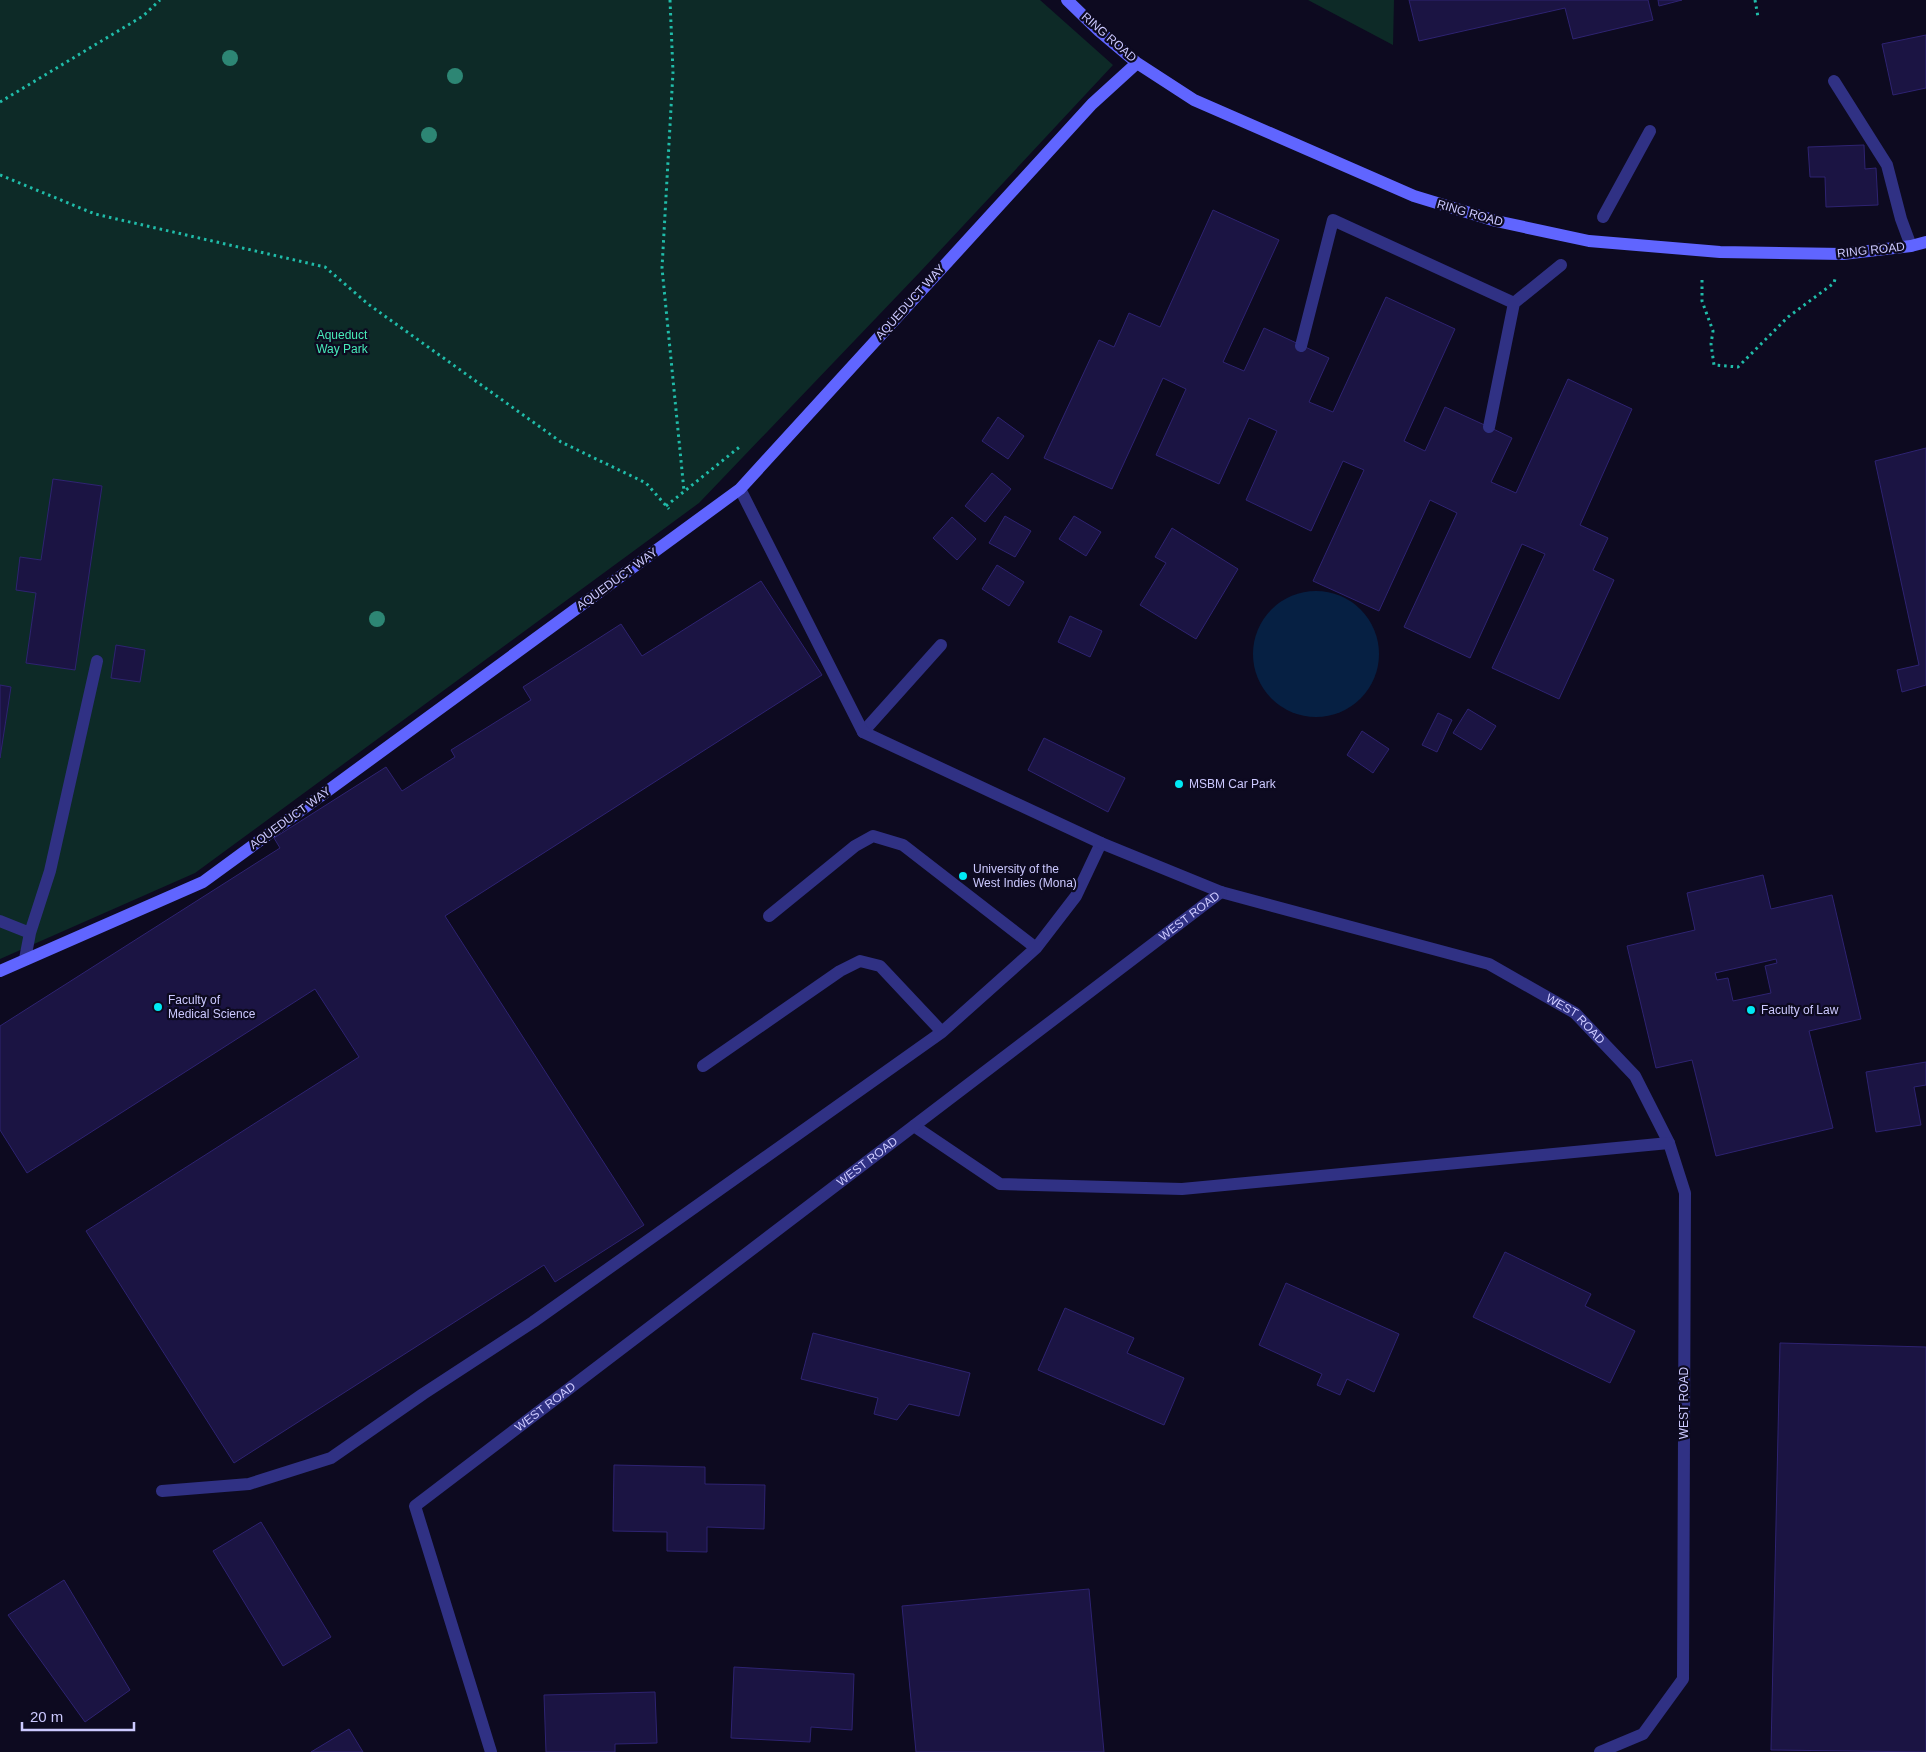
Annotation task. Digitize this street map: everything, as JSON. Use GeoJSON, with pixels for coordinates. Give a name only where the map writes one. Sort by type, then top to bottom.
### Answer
{"type":"FeatureCollection","features":[{"type":"Feature","properties":{"kind":"street","name":"RING ROAD"},"geometry":{"type":"LineString","coordinates":[[1067,0],[1099,31],[1137,63],[1194,100],[1414,196],[1496,221],[1589,241],[1720,252],[1843,254],[1911,246],[1926,242]]}},
{"type":"Feature","properties":{"kind":"street","name":"AQUEDUCT WAY"},"geometry":{"type":"LineString","coordinates":[[0,970],[203,882],[740,489],[1092,104],[1137,63]]}},
{"type":"Feature","properties":{"kind":"street"},"geometry":{"type":"LineString","coordinates":[[1834,81],[1887,165],[1901,219],[1911,246]]}},
{"type":"Feature","properties":{"kind":"street"},"geometry":{"type":"LineString","coordinates":[[1603,217],[1650,131]]}},
{"type":"Feature","properties":{"kind":"street"},"geometry":{"type":"LineString","coordinates":[[1301,346],[1333,220],[1514,303]]}},
{"type":"Feature","properties":{"kind":"street"},"geometry":{"type":"LineString","coordinates":[[1489,427],[1514,303],[1561,265]]}},
{"type":"Feature","properties":{"kind":"street"},"geometry":{"type":"LineString","coordinates":[[740,489],[863,732],[1101,843],[1221,892]]}},
{"type":"Feature","properties":{"kind":"street"},"geometry":{"type":"LineString","coordinates":[[863,732],[941,645]]}},
{"type":"Feature","properties":{"kind":"street"},"geometry":{"type":"LineString","coordinates":[[25,959],[30,933],[50,871],[97,661]]}},
{"type":"Feature","properties":{"kind":"street"},"geometry":{"type":"LineString","coordinates":[[770,916],[855,846],[873,836],[903,845],[1036,948]]}},
{"type":"Feature","properties":{"kind":"street"},"geometry":{"type":"LineString","coordinates":[[162,1491],[250,1484],[331,1458],[423,1394],[533,1322],[942,1032],[1036,948],[1076,896],[1101,843]]}},
{"type":"Feature","properties":{"kind":"street","name":"WEST ROAD"},"geometry":{"type":"LineString","coordinates":[[491,1752],[415,1506],[1221,892],[1489,964],[1575,1013],[1635,1076],[1668,1143],[1684,1193],[1684,1679],[1642,1734],[1600,1752]]}},
{"type":"Feature","properties":{"kind":"street"},"geometry":{"type":"LineString","coordinates":[[0,921],[30,933]]}},
{"type":"Feature","properties":{"kind":"street"},"geometry":{"type":"LineString","coordinates":[[703,1066],[840,971],[860,961],[880,966],[942,1032]]}},
{"type":"Feature","properties":{"kind":"street"},"geometry":{"type":"LineString","coordinates":[[914,1126],[1000,1184],[1182,1189],[1668,1143]]}},
{"type":"Feature","properties":{"kind":"path"},"geometry":{"type":"LineString","coordinates":[[0,102],[143,16],[160,0]]}},
{"type":"Feature","properties":{"kind":"path"},"geometry":{"type":"LineString","coordinates":[[670,0],[673,72],[662,268],[684,491]]}},
{"type":"Feature","properties":{"kind":"path"},"geometry":{"type":"LineString","coordinates":[[1756,0],[1758,17]]}},
{"type":"Feature","properties":{"kind":"path"},"geometry":{"type":"LineString","coordinates":[[0,176],[96,214],[325,267],[368,304],[561,442],[646,483],[686,528]]}},
{"type":"Feature","properties":{"kind":"path"},"geometry":{"type":"LineString","coordinates":[[1702,280],[1702,301],[1713,331],[1711,344],[1714,365],[1738,367],[1788,317],[1834,283],[1843,254]]}},
{"type":"Feature","properties":{"kind":"green space","name":"Aqueduct Way Park"},"geometry":{"type":"Polygon","coordinates":[[[0,0],[1040,0],[1113,65],[920,272],[699,503],[195,873],[0,959],[0,0]]]}},
{"type":"Feature","properties":{"kind":"green space"},"geometry":{"type":"Polygon","coordinates":[[[1308,0],[1394,0],[1393,45],[1308,0]]]}},
{"type":"Feature","properties":{"kind":"water"},"geometry":{"type":"Polygon","coordinates":[[[1316,591],[1340,595],[1361,609],[1375,630],[1379,654],[1375,678],[1361,699],[1340,713],[1316,717],[1292,713],[1271,699],[1257,678],[1253,654],[1257,630],[1271,609],[1292,595],[1316,591]]]}},
{"type":"Feature","properties":{"kind":"building"},"geometry":{"type":"Polygon","coordinates":[[[1409,0],[1648,0],[1653,20],[1573,39],[1565,8],[1419,41],[1409,0]]]}},
{"type":"Feature","properties":{"kind":"building"},"geometry":{"type":"Polygon","coordinates":[[[1658,0],[1682,0],[1659,6],[1658,0]]]}},
{"type":"Feature","properties":{"kind":"building"},"geometry":{"type":"Polygon","coordinates":[[[1926,35],[1926,88],[1893,95],[1882,44],[1926,35]]]}},
{"type":"Feature","properties":{"kind":"building"},"geometry":{"type":"Polygon","coordinates":[[[1864,145],[1865,169],[1876,168],[1878,205],[1826,207],[1825,177],[1810,177],[1808,147],[1864,145]]]}},
{"type":"Feature","properties":{"kind":"building"},"geometry":{"type":"Polygon","coordinates":[[[1213,210],[1279,240],[1223,362],[1244,371],[1264,328],[1329,358],[1309,402],[1333,412],[1386,297],[1455,329],[1404,441],[1425,451],[1445,407],[1489,427],[1512,438],[1491,482],[1516,493],[1568,379],[1632,409],[1580,525],[1608,538],[1593,570],[1614,580],[1559,699],[1492,668],[1545,554],[1522,544],[1470,658],[1404,627],[1457,513],[1430,500],[1379,611],[1313,581],[1364,470],[1343,461],[1311,531],[1246,500],[1277,431],[1249,418],[1219,484],[1156,455],[1186,389],[1163,378],[1112,489],[1044,458],[1099,340],[1114,347],[1129,313],[1160,327],[1213,210]]]}},
{"type":"Feature","properties":{"kind":"building"},"geometry":{"type":"Polygon","coordinates":[[[998,417],[1024,436],[1008,459],[982,441],[998,417]]]}},
{"type":"Feature","properties":{"kind":"building"},"geometry":{"type":"Polygon","coordinates":[[[1926,448],[1926,685],[1902,692],[1897,670],[1919,665],[1875,461],[1926,448]]]}},
{"type":"Feature","properties":{"kind":"building"},"geometry":{"type":"Polygon","coordinates":[[[992,473],[1011,489],[985,522],[965,506],[992,473]]]}},
{"type":"Feature","properties":{"kind":"building"},"geometry":{"type":"Polygon","coordinates":[[[53,479],[102,486],[75,670],[26,663],[36,593],[16,590],[20,557],[41,560],[53,479]]]}},
{"type":"Feature","properties":{"kind":"building"},"geometry":{"type":"Polygon","coordinates":[[[1005,516],[1031,531],[1015,557],[989,543],[1005,516]]]}},
{"type":"Feature","properties":{"kind":"building"},"geometry":{"type":"Polygon","coordinates":[[[1074,516],[1101,532],[1086,556],[1059,539],[1074,516]]]}},
{"type":"Feature","properties":{"kind":"building"},"geometry":{"type":"Polygon","coordinates":[[[952,517],[976,539],[957,560],[933,538],[952,517]]]}},
{"type":"Feature","properties":{"kind":"building"},"geometry":{"type":"Polygon","coordinates":[[[1172,528],[1238,569],[1196,639],[1140,605],[1166,563],[1155,557],[1172,528]]]}},
{"type":"Feature","properties":{"kind":"building"},"geometry":{"type":"Polygon","coordinates":[[[997,565],[1024,582],[1009,606],[982,589],[997,565]]]}},
{"type":"Feature","properties":{"kind":"building","name":"Faculty of Medical Science"},"geometry":{"type":"Polygon","coordinates":[[[761,581],[822,675],[445,916],[644,1225],[555,1282],[544,1265],[234,1463],[86,1231],[359,1057],[315,989],[27,1173],[0,1130],[0,1026],[280,848],[274,838],[386,767],[402,791],[455,757],[451,750],[531,700],[523,687],[621,624],[642,656],[761,581]]]}},
{"type":"Feature","properties":{"kind":"building"},"geometry":{"type":"Polygon","coordinates":[[[1070,616],[1102,631],[1090,657],[1058,642],[1070,616]]]}},
{"type":"Feature","properties":{"kind":"building"},"geometry":{"type":"Polygon","coordinates":[[[116,645],[145,650],[140,682],[111,678],[116,645]]]}},
{"type":"Feature","properties":{"kind":"building"},"geometry":{"type":"Polygon","coordinates":[[[0,685],[11,687],[0,758],[0,685]]]}},
{"type":"Feature","properties":{"kind":"building"},"geometry":{"type":"Polygon","coordinates":[[[1468,709],[1496,726],[1481,750],[1453,733],[1468,709]]]}},
{"type":"Feature","properties":{"kind":"building"},"geometry":{"type":"Polygon","coordinates":[[[1438,713],[1452,720],[1437,752],[1422,745],[1438,713]]]}},
{"type":"Feature","properties":{"kind":"building"},"geometry":{"type":"Polygon","coordinates":[[[1362,731],[1389,749],[1373,773],[1347,755],[1362,731]]]}},
{"type":"Feature","properties":{"kind":"building"},"geometry":{"type":"Polygon","coordinates":[[[1044,738],[1125,778],[1108,812],[1028,770],[1044,738]]]}},
{"type":"Feature","properties":{"kind":"building","name":"Faculty of Law"},"geometry":{"type":"Polygon","coordinates":[[[1763,875],[1771,909],[1832,895],[1861,1019],[1809,1031],[1833,1128],[1716,1156],[1692,1060],[1656,1068],[1627,946],[1695,930],[1687,893],[1763,875]],[[1776,959],[1715,973],[1717,980],[1728,978],[1733,1001],[1771,993],[1765,966],[1777,963],[1776,959]]]}},
{"type":"Feature","properties":{"kind":"building"},"geometry":{"type":"Polygon","coordinates":[[[1926,1062],[1926,1085],[1914,1087],[1921,1125],[1876,1132],[1866,1072],[1926,1062]]]}},
{"type":"Feature","properties":{"kind":"building"},"geometry":{"type":"Polygon","coordinates":[[[1505,1252],[1591,1294],[1585,1306],[1635,1331],[1610,1383],[1473,1317],[1505,1252]]]}},
{"type":"Feature","properties":{"kind":"building"},"geometry":{"type":"Polygon","coordinates":[[[1286,1283],[1399,1334],[1374,1392],[1347,1379],[1340,1395],[1317,1385],[1322,1374],[1259,1345],[1286,1283]]]}},
{"type":"Feature","properties":{"kind":"building"},"geometry":{"type":"Polygon","coordinates":[[[1065,1308],[1134,1338],[1127,1353],[1184,1378],[1164,1425],[1038,1370],[1065,1308]]]}},
{"type":"Feature","properties":{"kind":"building"},"geometry":{"type":"Polygon","coordinates":[[[813,1333],[970,1373],[959,1416],[909,1404],[897,1420],[874,1414],[878,1398],[801,1379],[813,1333]]]}},
{"type":"Feature","properties":{"kind":"building"},"geometry":{"type":"Polygon","coordinates":[[[1780,1343],[1926,1347],[1926,1752],[1771,1750],[1780,1343]]]}},
{"type":"Feature","properties":{"kind":"building"},"geometry":{"type":"Polygon","coordinates":[[[614,1465],[705,1467],[705,1484],[765,1485],[764,1529],[707,1527],[707,1552],[667,1551],[667,1532],[613,1531],[614,1465]]]}},
{"type":"Feature","properties":{"kind":"building"},"geometry":{"type":"Polygon","coordinates":[[[261,1522],[331,1637],[283,1666],[213,1551],[261,1522]]]}},
{"type":"Feature","properties":{"kind":"building"},"geometry":{"type":"Polygon","coordinates":[[[64,1580],[130,1690],[85,1722],[8,1615],[64,1580]]]}},
{"type":"Feature","properties":{"kind":"building"},"geometry":{"type":"Polygon","coordinates":[[[1089,1589],[1104,1752],[916,1752],[902,1606],[1089,1589]]]}},
{"type":"Feature","properties":{"kind":"building"},"geometry":{"type":"Polygon","coordinates":[[[734,1667],[854,1674],[852,1730],[811,1727],[810,1742],[731,1738],[734,1667]]]}},
{"type":"Feature","properties":{"kind":"building"},"geometry":{"type":"Polygon","coordinates":[[[655,1692],[657,1743],[615,1744],[615,1752],[546,1752],[544,1695],[655,1692]]]}},
{"type":"Feature","properties":{"kind":"building"},"geometry":{"type":"Polygon","coordinates":[[[349,1729],[363,1752],[311,1752],[349,1729]]]}},
{"type":"Feature","properties":{"kind":"place","name":"MSBM Car Park"},"geometry":{"type":"Point","coordinates":[1179,784]}},
{"type":"Feature","properties":{"kind":"place","name":"University of the West Indies (Mona)"},"geometry":{"type":"Point","coordinates":[963,876]}},
{"type":"Feature","properties":{"kind":"place","name":"Faculty of Medical Science"},"geometry":{"type":"Point","coordinates":[158,1007]}},
{"type":"Feature","properties":{"kind":"place","name":"Faculty of Law"},"geometry":{"type":"Point","coordinates":[1751,1010]}}]}
